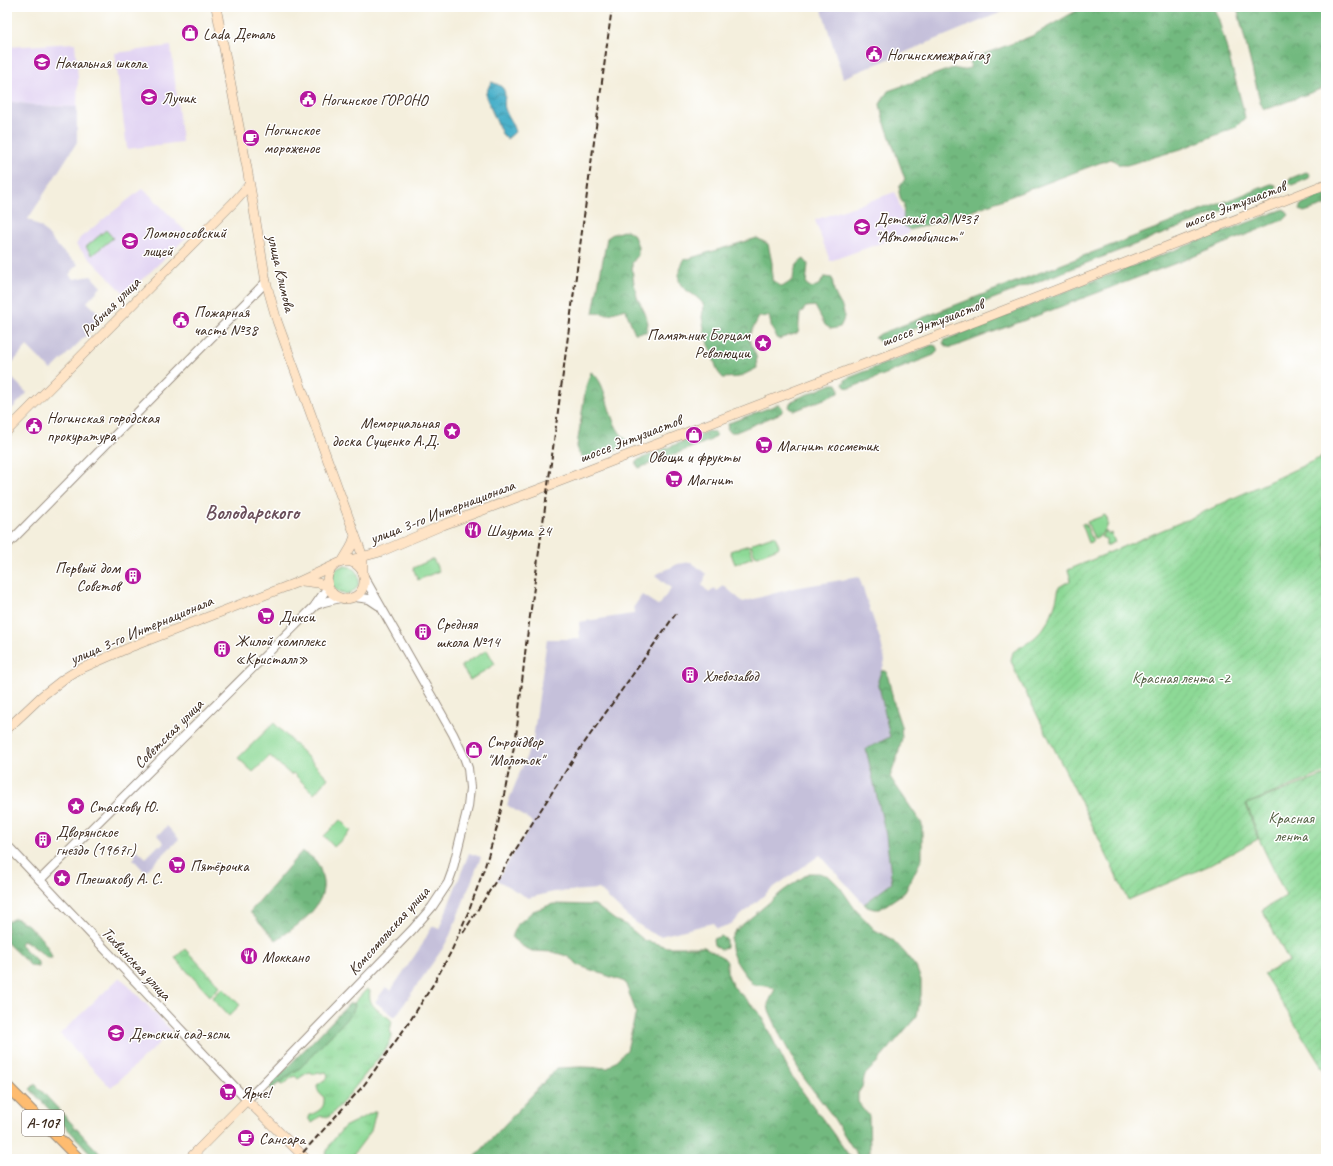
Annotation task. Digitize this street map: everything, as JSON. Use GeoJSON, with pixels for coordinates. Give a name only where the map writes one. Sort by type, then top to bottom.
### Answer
{"type":"FeatureCollection","features":[{"type":"Feature","properties":{"kind":"main road","name":"улица Климова"},"geometry":{"type":"LineString","coordinates":[[216,7],[250,185],[266,282],[277,321],[363,557]]}},
{"type":"Feature","properties":{"kind":"main road","name":"шоссе Энтузиастов"},"geometry":{"type":"LineString","coordinates":[[548,486],[987,317],[1326,184]]}},
{"type":"Feature","properties":{"kind":"main road","name":"Рабочая улица"},"geometry":{"type":"LineString","coordinates":[[7,431],[250,185]]}},
{"type":"Feature","properties":{"kind":"main road","name":"улица 3-го Интернационала"},"geometry":{"type":"LineString","coordinates":[[7,729],[42,696],[76,671],[133,646],[301,581],[341,562],[380,552],[443,525],[548,486]]}},
{"type":"Feature","properties":{"kind":"main road"},"geometry":{"type":"LineString","coordinates":[[355,536],[351,547],[341,562],[328,574],[328,586],[332,594],[340,598],[348,599],[359,594],[364,586],[363,557]]}},
{"type":"Feature","properties":{"kind":"main road"},"geometry":{"type":"LineString","coordinates":[[364,573],[370,559],[380,552]]}},
{"type":"Feature","properties":{"kind":"main road"},"geometry":{"type":"LineString","coordinates":[[341,562],[356,565],[364,573]]}},
{"type":"Feature","properties":{"kind":"main road","name":"улица 3-го Интернационала"},"geometry":{"type":"LineString","coordinates":[[301,581],[328,586]]}},
{"type":"Feature","properties":{"kind":"main road","name":"А-107"},"geometry":{"type":"LineString","coordinates":[[7,1086],[79,1159]]}},
{"type":"Feature","properties":{"kind":"main road"},"geometry":{"type":"LineString","coordinates":[[247,1100],[306,1159]]}},
{"type":"Feature","properties":{"kind":"main road","name":"Комсомольская улица"},"geometry":{"type":"LineString","coordinates":[[188,1159],[247,1100]]}},
{"type":"Feature","properties":{"kind":"street"},"geometry":{"type":"LineString","coordinates":[[7,545],[266,282]]}},
{"type":"Feature","properties":{"kind":"street","name":"Комсомольская улица"},"geometry":{"type":"LineString","coordinates":[[247,1100],[424,917],[441,895],[452,872],[468,807],[470,788],[468,768],[456,740],[382,609],[364,573]]}},
{"type":"Feature","properties":{"kind":"street","name":"Советская улица"},"geometry":{"type":"LineString","coordinates":[[40,880],[316,606],[328,586]]}},
{"type":"Feature","properties":{"kind":"street","name":"Комсомольская улица"},"geometry":{"type":"LineString","coordinates":[[355,597],[369,599],[382,609]]}},
{"type":"Feature","properties":{"kind":"street","name":"Советская улица"},"geometry":{"type":"LineString","coordinates":[[316,606],[324,602],[340,598]]}},
{"type":"Feature","properties":{"kind":"street","name":"Тихвинская улица"},"geometry":{"type":"LineString","coordinates":[[7,845],[247,1100]]}},
{"type":"Feature","properties":{"kind":"shaded area"},"geometry":{"type":"Polygon","coordinates":[[[821,7],[1014,7],[843,78],[821,7]]]}},
{"type":"Feature","properties":{"kind":"shaded area","name":"Начальная школа"},"geometry":{"type":"Polygon","coordinates":[[[75,43],[78,78],[77,107],[39,106],[7,101],[7,47],[75,43]]]}},
{"type":"Feature","properties":{"kind":"shaded area","name":"Лучик"},"geometry":{"type":"Polygon","coordinates":[[[171,46],[182,142],[127,149],[115,53],[171,46]]]}},
{"type":"Feature","properties":{"kind":"shaded area"},"geometry":{"type":"Polygon","coordinates":[[[7,101],[39,106],[77,107],[77,142],[28,219],[42,228],[62,251],[78,264],[69,275],[74,279],[91,276],[101,287],[87,302],[104,318],[51,370],[27,346],[7,369],[7,101]]]}},
{"type":"Feature","properties":{"kind":"shaded area","name":"Ломоносовский лицей"},"geometry":{"type":"Polygon","coordinates":[[[143,188],[189,235],[126,295],[76,245],[80,238],[143,188]]]}},
{"type":"Feature","properties":{"kind":"shaded area","name":"Детский сад №37 \"Автомобилист\""},"geometry":{"type":"Polygon","coordinates":[[[895,192],[909,233],[830,261],[815,220],[895,192]]]}},
{"type":"Feature","properties":{"kind":"shaded area"},"geometry":{"type":"Polygon","coordinates":[[[7,373],[27,393],[7,414],[7,373]]]}},
{"type":"Feature","properties":{"kind":"shaded area"},"geometry":{"type":"Polygon","coordinates":[[[691,562],[706,574],[702,585],[709,593],[715,588],[717,591],[724,586],[743,602],[794,588],[859,577],[881,642],[885,661],[878,681],[890,737],[886,835],[892,884],[864,904],[820,855],[770,890],[731,924],[717,929],[713,923],[660,936],[649,932],[627,916],[599,889],[554,892],[528,898],[497,880],[533,822],[507,805],[533,740],[547,639],[580,639],[579,622],[633,614],[635,610],[633,608],[642,595],[659,606],[671,588],[655,575],[678,564],[691,562]]]}},
{"type":"Feature","properties":{"kind":"shaded area"},"geometry":{"type":"Polygon","coordinates":[[[167,826],[179,839],[145,872],[133,859],[136,856],[133,853],[137,850],[146,858],[159,845],[161,846],[164,843],[157,835],[159,833],[160,834],[167,826]]]}},
{"type":"Feature","properties":{"kind":"shaded area"},"geometry":{"type":"Polygon","coordinates":[[[469,853],[481,857],[450,935],[443,948],[395,1017],[375,1002],[386,987],[391,990],[422,945],[432,926],[439,929],[469,853]]]}},
{"type":"Feature","properties":{"kind":"shaded area","name":"Детский сад-ясли"},"geometry":{"type":"Polygon","coordinates":[[[120,977],[172,1031],[111,1088],[60,1034],[120,977]]]}},
{"type":"Feature","properties":{"kind":"green space"},"geometry":{"type":"Polygon","coordinates":[[[1083,7],[1213,7],[1218,17],[1245,118],[1236,127],[1181,149],[1127,165],[1119,165],[1116,161],[1110,159],[961,215],[910,230],[903,225],[904,204],[901,200],[899,192],[900,186],[905,179],[882,115],[880,104],[888,91],[953,68],[962,70],[970,68],[971,59],[1032,36],[1083,7]]]}},
{"type":"Feature","properties":{"kind":"green space"},"geometry":{"type":"Polygon","coordinates":[[[1237,7],[1326,7],[1326,87],[1264,109],[1261,105],[1237,7]]]}},
{"type":"Feature","properties":{"kind":"green space"},"geometry":{"type":"Polygon","coordinates":[[[1306,172],[1310,174],[1309,178],[1293,185],[1289,183],[1289,179],[1306,172]]]}},
{"type":"Feature","properties":{"kind":"green space"},"geometry":{"type":"Polygon","coordinates":[[[1271,184],[1276,185],[1275,191],[880,342],[875,338],[880,334],[1271,184]]]}},
{"type":"Feature","properties":{"kind":"green space"},"geometry":{"type":"Polygon","coordinates":[[[1326,194],[1326,205],[1304,212],[1300,210],[1300,206],[1302,204],[1326,194]]]}},
{"type":"Feature","properties":{"kind":"green space"},"geometry":{"type":"Polygon","coordinates":[[[1284,209],[1289,215],[1285,219],[1192,257],[959,345],[946,347],[943,343],[945,340],[1061,293],[1284,209]]]}},
{"type":"Feature","properties":{"kind":"green space"},"geometry":{"type":"Polygon","coordinates":[[[106,230],[113,238],[92,255],[86,247],[106,230]]]}},
{"type":"Feature","properties":{"kind":"green space"},"geometry":{"type":"Polygon","coordinates":[[[627,230],[633,234],[638,246],[638,255],[632,263],[633,278],[637,297],[648,323],[646,332],[635,333],[625,309],[609,314],[593,313],[607,238],[613,234],[627,230]]]}},
{"type":"Feature","properties":{"kind":"green space"},"geometry":{"type":"Polygon","coordinates":[[[757,238],[768,244],[772,263],[772,280],[782,287],[793,280],[796,268],[804,259],[808,264],[806,284],[812,288],[820,284],[824,277],[832,278],[834,291],[843,308],[843,321],[840,327],[831,329],[825,325],[815,306],[806,307],[800,314],[798,333],[778,339],[772,329],[769,316],[759,317],[748,337],[756,356],[757,368],[739,377],[723,378],[718,372],[705,334],[702,317],[704,305],[680,283],[680,270],[684,260],[757,238]]]}},
{"type":"Feature","properties":{"kind":"green space"},"geometry":{"type":"Polygon","coordinates":[[[932,345],[936,346],[938,351],[934,355],[850,388],[845,387],[843,384],[846,379],[932,345]]]}},
{"type":"Feature","properties":{"kind":"green space"},"geometry":{"type":"Polygon","coordinates":[[[591,372],[602,385],[615,424],[620,433],[627,440],[624,447],[599,456],[584,459],[578,452],[577,446],[586,386],[591,372]]]}},
{"type":"Feature","properties":{"kind":"green space"},"geometry":{"type":"Polygon","coordinates":[[[832,384],[837,384],[839,393],[794,411],[789,407],[794,400],[832,384]]]}},
{"type":"Feature","properties":{"kind":"green space"},"geometry":{"type":"Polygon","coordinates":[[[779,404],[783,409],[781,413],[736,432],[730,432],[727,428],[729,423],[779,404]]]}},
{"type":"Feature","properties":{"kind":"green space"},"geometry":{"type":"Polygon","coordinates":[[[708,431],[715,433],[716,436],[711,440],[639,468],[635,463],[638,460],[708,431]]]}},
{"type":"Feature","properties":{"kind":"green space","name":"Красная лента -2"},"geometry":{"type":"Polygon","coordinates":[[[1326,455],[1326,772],[1246,804],[1258,839],[1208,866],[1128,900],[1084,808],[1016,673],[1011,660],[1013,652],[1032,640],[1044,628],[1054,608],[1059,587],[1071,580],[1068,570],[1191,518],[1326,455]]]}},
{"type":"Feature","properties":{"kind":"green space"},"geometry":{"type":"Polygon","coordinates":[[[1105,515],[1108,525],[1098,538],[1094,538],[1087,522],[1105,515]]]}},
{"type":"Feature","properties":{"kind":"green space"},"geometry":{"type":"Polygon","coordinates":[[[1085,523],[1093,541],[1089,543],[1082,524],[1085,523]]]}},
{"type":"Feature","properties":{"kind":"green space"},"geometry":{"type":"Polygon","coordinates":[[[1105,531],[1109,534],[1111,533],[1115,542],[1106,546],[1106,539],[1101,537],[1105,531]]]}},
{"type":"Feature","properties":{"kind":"green space"},"geometry":{"type":"Polygon","coordinates":[[[775,536],[779,546],[778,548],[758,556],[755,555],[751,545],[775,536]]]}},
{"type":"Feature","properties":{"kind":"green space"},"geometry":{"type":"Polygon","coordinates":[[[749,545],[753,557],[735,564],[730,551],[749,545]]]}},
{"type":"Feature","properties":{"kind":"green space"},"geometry":{"type":"Polygon","coordinates":[[[433,559],[439,571],[418,580],[413,568],[433,559]]]}},
{"type":"Feature","properties":{"kind":"green space"},"geometry":{"type":"Polygon","coordinates":[[[345,566],[355,570],[359,580],[355,590],[345,594],[335,590],[331,580],[335,570],[345,566]]]}},
{"type":"Feature","properties":{"kind":"green space"},"geometry":{"type":"Polygon","coordinates":[[[487,650],[495,664],[470,680],[461,666],[487,650]]]}},
{"type":"Feature","properties":{"kind":"green space"},"geometry":{"type":"Polygon","coordinates":[[[881,671],[885,671],[887,673],[895,708],[901,726],[902,738],[890,777],[922,824],[922,858],[905,892],[880,909],[874,909],[867,907],[864,904],[892,883],[886,835],[866,749],[890,737],[878,681],[881,671]]]}},
{"type":"Feature","properties":{"kind":"green space"},"geometry":{"type":"Polygon","coordinates":[[[274,723],[328,778],[314,794],[293,773],[291,775],[270,756],[253,772],[238,758],[274,723]]]}},
{"type":"Feature","properties":{"kind":"green space","name":"Красная лента"},"geometry":{"type":"Polygon","coordinates":[[[1326,775],[1326,1074],[1264,974],[1289,961],[1262,910],[1286,896],[1259,839],[1247,804],[1326,775]]]}},
{"type":"Feature","properties":{"kind":"green space"},"geometry":{"type":"Polygon","coordinates":[[[340,820],[351,831],[334,847],[324,836],[340,820]]]}},
{"type":"Feature","properties":{"kind":"green space"},"geometry":{"type":"Polygon","coordinates":[[[302,851],[312,857],[320,868],[323,887],[321,897],[310,914],[293,929],[276,940],[250,912],[302,851]]]}},
{"type":"Feature","properties":{"kind":"green space"},"geometry":{"type":"Polygon","coordinates":[[[809,873],[819,873],[829,876],[840,887],[855,909],[875,930],[893,940],[905,953],[916,967],[921,980],[921,995],[917,1016],[865,1075],[862,1087],[858,1093],[858,1102],[869,1116],[870,1152],[864,1157],[857,1155],[831,1114],[803,1077],[781,1037],[769,1010],[768,1004],[775,989],[768,986],[753,985],[734,958],[732,952],[731,939],[736,930],[783,891],[809,873]]]}},
{"type":"Feature","properties":{"kind":"green space"},"geometry":{"type":"Polygon","coordinates":[[[553,904],[595,905],[615,920],[626,925],[644,940],[667,947],[704,947],[724,958],[727,962],[727,972],[732,985],[760,1014],[792,1077],[853,1159],[473,1159],[557,1068],[608,1068],[627,1050],[636,1012],[625,982],[580,966],[567,956],[553,952],[532,951],[522,946],[512,938],[516,926],[533,911],[553,904]]]}},
{"type":"Feature","properties":{"kind":"green space"},"geometry":{"type":"Polygon","coordinates":[[[15,918],[26,924],[38,934],[47,946],[52,958],[48,958],[30,944],[22,941],[20,944],[38,962],[38,967],[31,966],[7,943],[7,922],[15,918]]]}},
{"type":"Feature","properties":{"kind":"green space"},"geometry":{"type":"Polygon","coordinates":[[[721,936],[726,939],[726,947],[721,950],[714,945],[713,939],[721,936]]]}},
{"type":"Feature","properties":{"kind":"green space"},"geometry":{"type":"Polygon","coordinates":[[[185,949],[220,986],[210,996],[175,958],[185,949]]]}},
{"type":"Feature","properties":{"kind":"green space"},"geometry":{"type":"Polygon","coordinates":[[[223,988],[240,1005],[229,1016],[212,998],[223,988]]]}},
{"type":"Feature","properties":{"kind":"green space"},"geometry":{"type":"Polygon","coordinates":[[[367,989],[370,991],[370,1001],[375,1008],[392,1022],[390,1030],[392,1036],[388,1046],[329,1117],[319,1117],[312,1123],[309,1120],[309,1116],[321,1109],[323,1105],[324,1097],[317,1089],[317,1085],[327,1078],[328,1075],[326,1072],[314,1074],[310,1072],[298,1079],[295,1076],[281,1085],[279,1083],[301,1067],[355,1006],[354,1003],[367,989]]]}},
{"type":"Feature","properties":{"kind":"green space"},"geometry":{"type":"Polygon","coordinates":[[[354,1003],[355,1006],[352,1013],[301,1067],[271,1089],[269,1086],[349,1004],[354,1003]]]}},
{"type":"Feature","properties":{"kind":"green space"},"geometry":{"type":"Polygon","coordinates":[[[35,1084],[103,1157],[101,1159],[96,1159],[30,1089],[35,1084]]]}},
{"type":"Feature","properties":{"kind":"green space"},"geometry":{"type":"Polygon","coordinates":[[[376,1111],[371,1131],[350,1159],[323,1159],[331,1143],[344,1127],[376,1111]]]}},
{"type":"Feature","properties":{"kind":"water"},"geometry":{"type":"Polygon","coordinates":[[[491,82],[502,87],[505,93],[505,109],[515,132],[507,139],[502,134],[486,97],[486,93],[491,82]]]}},
{"type":"Feature","properties":{"kind":"railway"},"geometry":{"type":"LineString","coordinates":[[297,1159],[364,1085],[408,1024],[434,983],[451,952],[470,908],[498,824],[516,737],[526,645],[612,7]]}},
{"type":"Feature","properties":{"kind":"railway"},"geometry":{"type":"LineString","coordinates":[[463,933],[580,749],[677,612]]}},
{"type":"Feature","properties":{"kind":"place","name":"Lada Деталь"},"geometry":{"type":"Point","coordinates":[190,33]}},
{"type":"Feature","properties":{"kind":"place","name":"Ногинскмежрайгаз"},"geometry":{"type":"Point","coordinates":[874,54]}},
{"type":"Feature","properties":{"kind":"place","name":"Начальная школа"},"geometry":{"type":"Point","coordinates":[42,62]}},
{"type":"Feature","properties":{"kind":"place","name":"Лучик"},"geometry":{"type":"Point","coordinates":[149,97]}},
{"type":"Feature","properties":{"kind":"place","name":"Ногинское ГОРОНО"},"geometry":{"type":"Point","coordinates":[308,99]}},
{"type":"Feature","properties":{"kind":"place","name":"Ногинское мороженое"},"geometry":{"type":"Point","coordinates":[251,138]}},
{"type":"Feature","properties":{"kind":"place","name":"Детский сад №37 \"Автомобилист\""},"geometry":{"type":"Point","coordinates":[862,227]}},
{"type":"Feature","properties":{"kind":"place","name":"Ломоносовский лицей"},"geometry":{"type":"Point","coordinates":[130,241]}},
{"type":"Feature","properties":{"kind":"place","name":"Пожарная часть №38"},"geometry":{"type":"Point","coordinates":[181,320]}},
{"type":"Feature","properties":{"kind":"place","name":"Памятник Борцам Революции"},"geometry":{"type":"Point","coordinates":[763,343]}},
{"type":"Feature","properties":{"kind":"place","name":"Ногинская городская прокуратура"},"geometry":{"type":"Point","coordinates":[34,426]}},
{"type":"Feature","properties":{"kind":"place","name":"Мемориальная доска Сущенко А.Д."},"geometry":{"type":"Point","coordinates":[452,431]}},
{"type":"Feature","properties":{"kind":"place","name":"Овощи и фрукты"},"geometry":{"type":"Point","coordinates":[694,435]}},
{"type":"Feature","properties":{"kind":"place","name":"Магнит косметик"},"geometry":{"type":"Point","coordinates":[764,445]}},
{"type":"Feature","properties":{"kind":"place","name":"Магнит"},"geometry":{"type":"Point","coordinates":[674,479]}},
{"type":"Feature","properties":{"kind":"place","name":"Шаурма 24"},"geometry":{"type":"Point","coordinates":[473,530]}},
{"type":"Feature","properties":{"kind":"place","name":"Первый дом Советов"},"geometry":{"type":"Point","coordinates":[133,576]}},
{"type":"Feature","properties":{"kind":"place","name":"Дикси"},"geometry":{"type":"Point","coordinates":[266,616]}},
{"type":"Feature","properties":{"kind":"place","name":"Средняя школа №14"},"geometry":{"type":"Point","coordinates":[423,632]}},
{"type":"Feature","properties":{"kind":"place","name":"Жилой комплекс «Кристалл»"},"geometry":{"type":"Point","coordinates":[222,649]}},
{"type":"Feature","properties":{"kind":"place","name":"Хлебозавод"},"geometry":{"type":"Point","coordinates":[690,675]}},
{"type":"Feature","properties":{"kind":"place","name":"Стройдвор \"Молоток\""},"geometry":{"type":"Point","coordinates":[474,750]}},
{"type":"Feature","properties":{"kind":"place","name":"Стаскову Ю."},"geometry":{"type":"Point","coordinates":[76,806]}},
{"type":"Feature","properties":{"kind":"place","name":"Дворянское гнездо (1967г)"},"geometry":{"type":"Point","coordinates":[43,840]}},
{"type":"Feature","properties":{"kind":"place","name":"Пятёрочка"},"geometry":{"type":"Point","coordinates":[177,865]}},
{"type":"Feature","properties":{"kind":"place","name":"Плешакову А. С."},"geometry":{"type":"Point","coordinates":[62,878]}},
{"type":"Feature","properties":{"kind":"place","name":"Моккано"},"geometry":{"type":"Point","coordinates":[249,956]}},
{"type":"Feature","properties":{"kind":"place","name":"Детский сад-ясли"},"geometry":{"type":"Point","coordinates":[116,1033]}},
{"type":"Feature","properties":{"kind":"place","name":"Ярче!"},"geometry":{"type":"Point","coordinates":[228,1092]}},
{"type":"Feature","properties":{"kind":"place","name":"Сансара"},"geometry":{"type":"Point","coordinates":[246,1138]}},
{"type":"Feature","properties":{"kind":"district","name":"Володарского"},"geometry":{"type":"Point","coordinates":[252,512]}}]}
